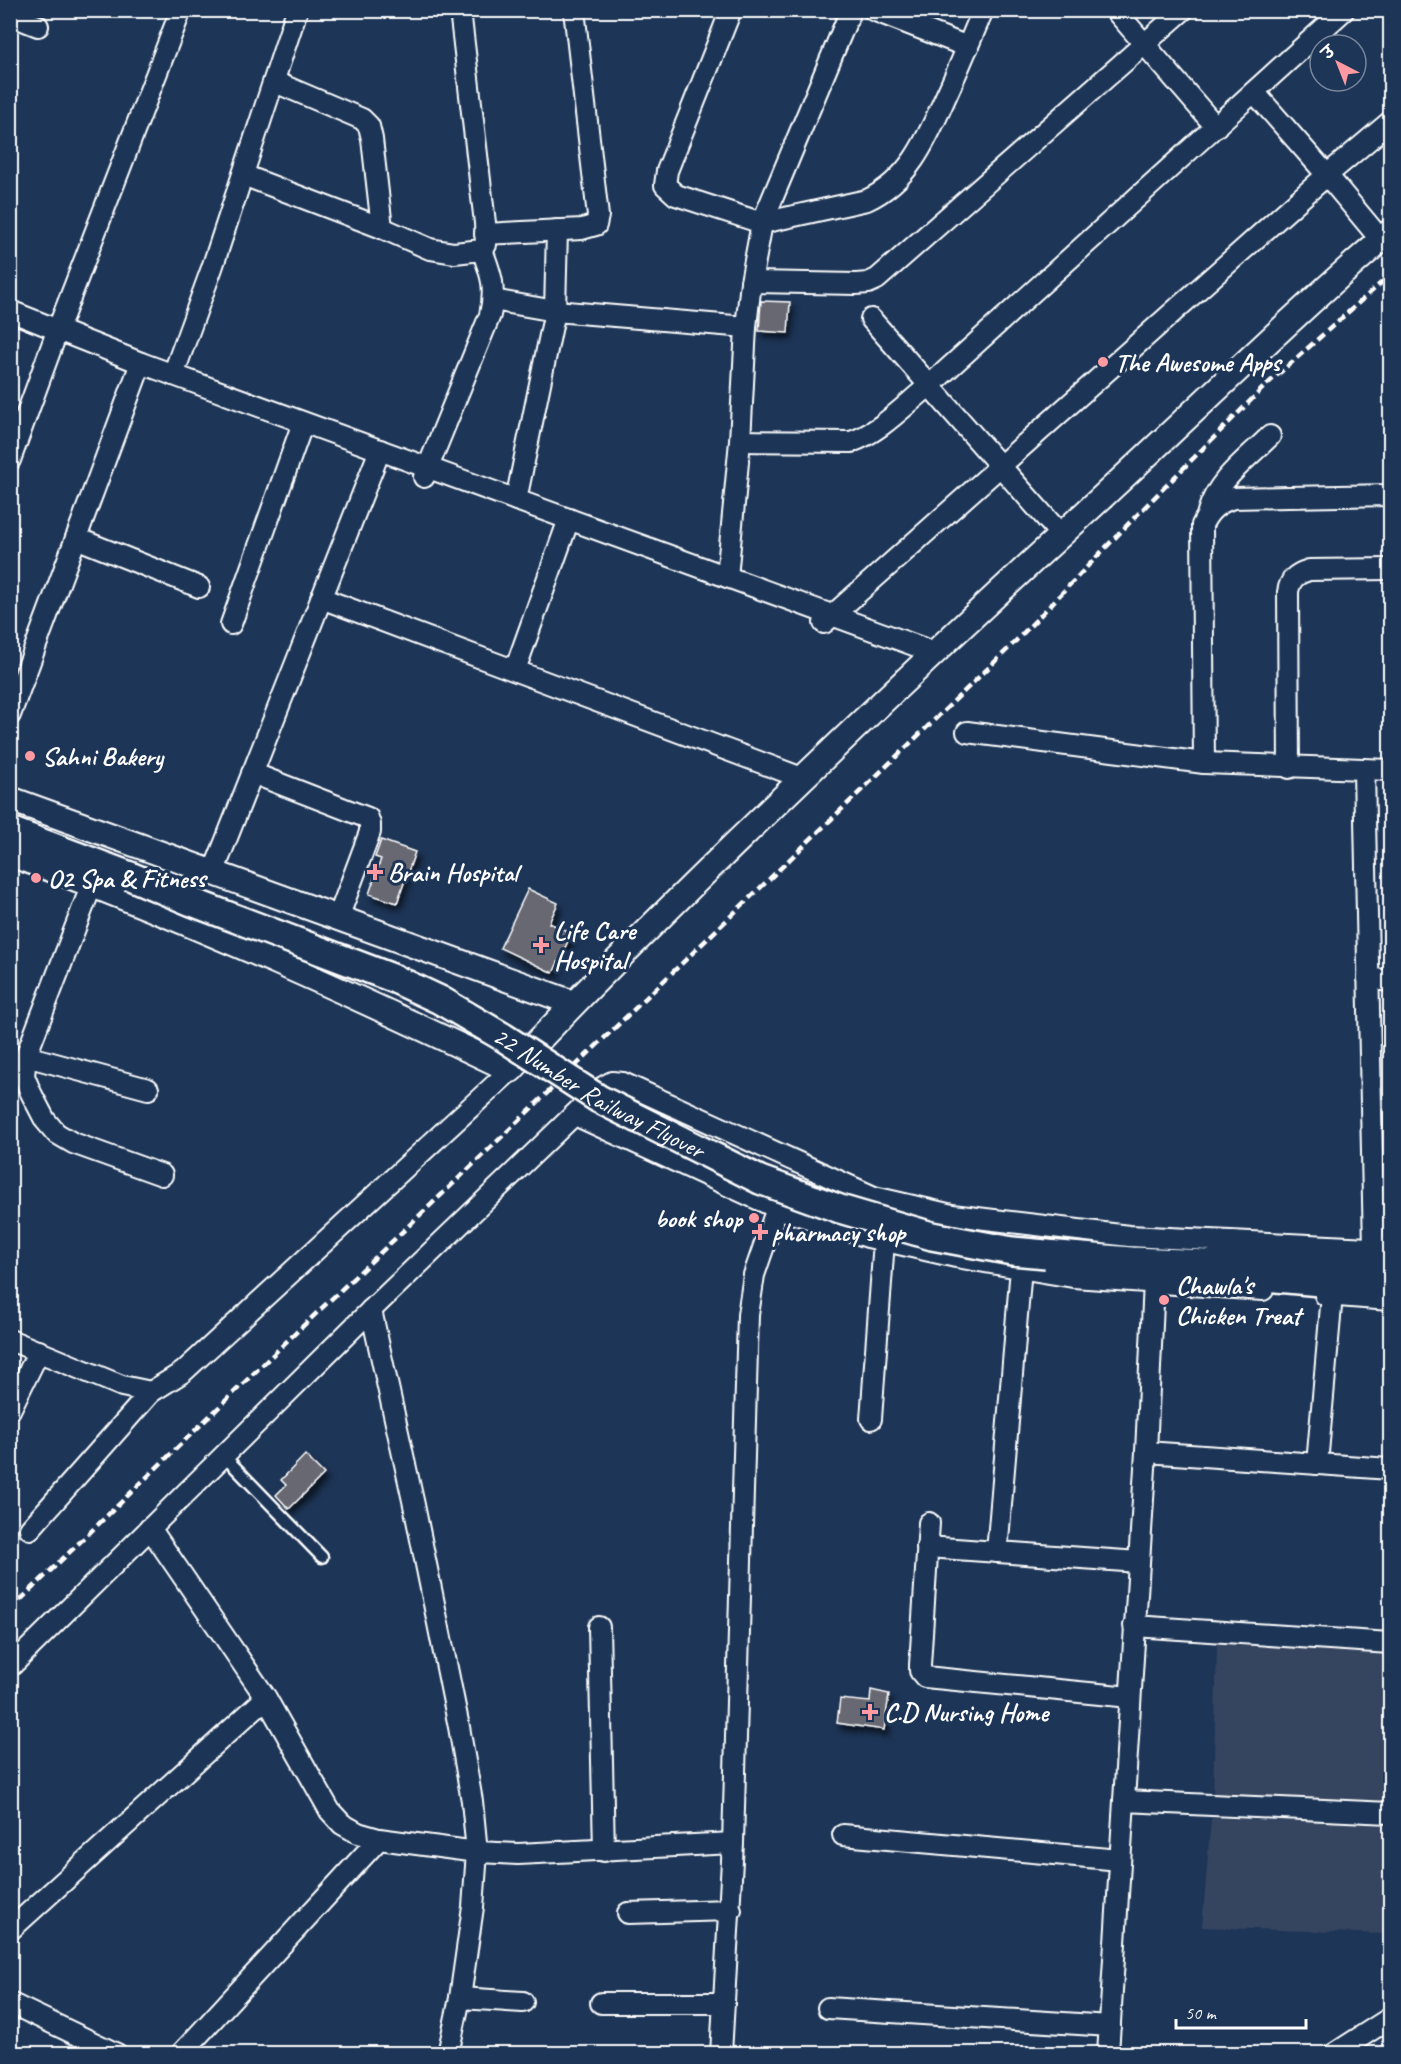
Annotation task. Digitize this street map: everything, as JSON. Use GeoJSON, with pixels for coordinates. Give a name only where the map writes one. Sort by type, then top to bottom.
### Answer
{"type":"FeatureCollection","features":[{"type":"Feature","properties":{"kind":"main road","name":"22 Number Railway Flyover"},"geometry":{"type":"LineString","coordinates":[[10,831],[130,876],[192,903],[395,979],[440,1000],[503,1037],[599,1099],[760,1180],[840,1209],[932,1236],[1012,1251],[1046,1254],[1209,1264],[1249,1256],[1385,1254]]}},
{"type":"Feature","properties":{"kind":"main road","name":"22 Number Railway Flyover"},"geometry":{"type":"LineString","coordinates":[[1209,1264],[1241,1275],[1331,1283],[1390,1284]]}},
{"type":"Feature","properties":{"kind":"street"},"geometry":{"type":"LineString","coordinates":[[10,460],[181,10]]}},
{"type":"Feature","properties":{"kind":"street"},"geometry":{"type":"LineString","coordinates":[[173,375],[275,82],[297,10]]}},
{"type":"Feature","properties":{"kind":"street"},"geometry":{"type":"LineString","coordinates":[[426,472],[490,315],[493,300],[493,277],[484,242],[460,10]]}},
{"type":"Feature","properties":{"kind":"street"},"geometry":{"type":"LineString","coordinates":[[243,175],[443,253],[484,242],[596,225],[598,216],[574,10]]}},
{"type":"Feature","properties":{"kind":"street"},"geometry":{"type":"LineString","coordinates":[[731,10],[667,171],[665,185],[676,195],[762,223],[867,200],[897,181],[924,145],[983,10]]}},
{"type":"Feature","properties":{"kind":"street"},"geometry":{"type":"LineString","coordinates":[[727,577],[740,441],[746,327],[751,282],[762,223],[851,10]]}},
{"type":"Feature","properties":{"kind":"street"},"geometry":{"type":"LineString","coordinates":[[873,10],[968,47]]}},
{"type":"Feature","properties":{"kind":"street"},"geometry":{"type":"LineString","coordinates":[[1115,10],[1216,127]]}},
{"type":"Feature","properties":{"kind":"street"},"geometry":{"type":"LineString","coordinates":[[751,282],[855,284],[868,283],[877,279],[1183,10]]}},
{"type":"Feature","properties":{"kind":"street"},"geometry":{"type":"LineString","coordinates":[[740,441],[851,442],[861,439],[874,430],[929,386],[1344,10]]}},
{"type":"Feature","properties":{"kind":"street"},"geometry":{"type":"LineString","coordinates":[[10,15],[38,26]]}},
{"type":"Feature","properties":{"kind":"street"},"geometry":{"type":"LineString","coordinates":[[275,82],[356,115],[369,126],[382,228]]}},
{"type":"Feature","properties":{"kind":"street"},"geometry":{"type":"LineString","coordinates":[[30,1529],[151,1392],[183,1372],[511,1070],[573,1003],[802,777],[1248,360],[1386,236],[1327,176],[1254,92]]}},
{"type":"Feature","properties":{"kind":"street"},"geometry":{"type":"LineString","coordinates":[[827,620],[1390,122]]}},
{"type":"Feature","properties":{"kind":"street"},"geometry":{"type":"LineString","coordinates":[[516,500],[555,311],[557,230]]}},
{"type":"Feature","properties":{"kind":"street"},"geometry":{"type":"LineString","coordinates":[[493,300],[555,311],[746,327]]}},
{"type":"Feature","properties":{"kind":"street"},"geometry":{"type":"LineString","coordinates":[[10,311],[56,335],[139,369],[300,431],[378,455]]}},
{"type":"Feature","properties":{"kind":"street"},"geometry":{"type":"LineString","coordinates":[[872,319],[1061,535]]}},
{"type":"Feature","properties":{"kind":"street"},"geometry":{"type":"LineString","coordinates":[[10,324],[56,335]]}},
{"type":"Feature","properties":{"kind":"street"},"geometry":{"type":"LineString","coordinates":[[139,369],[173,375],[378,455],[929,656]]}},
{"type":"Feature","properties":{"kind":"street"},"geometry":{"type":"LineString","coordinates":[[10,715],[139,369]]}},
{"type":"Feature","properties":{"kind":"street"},"geometry":{"type":"LineString","coordinates":[[231,624],[300,431]]}},
{"type":"Feature","properties":{"kind":"street"},"geometry":{"type":"LineString","coordinates":[[1203,763],[1202,525],[1212,498],[1220,485],[1270,436]]}},
{"type":"Feature","properties":{"kind":"street"},"geometry":{"type":"LineString","coordinates":[[213,873],[378,455]]}},
{"type":"Feature","properties":{"kind":"street"},"geometry":{"type":"LineString","coordinates":[[426,472],[516,500],[567,524],[727,577],[827,620]]}},
{"type":"Feature","properties":{"kind":"street"},"geometry":{"type":"LineString","coordinates":[[1207,515],[1220,502],[1233,498],[1390,495]]}},
{"type":"Feature","properties":{"kind":"street"},"geometry":{"type":"LineString","coordinates":[[515,670],[567,524]]}},
{"type":"Feature","properties":{"kind":"street"},"geometry":{"type":"LineString","coordinates":[[76,538],[199,587]]}},
{"type":"Feature","properties":{"kind":"street"},"geometry":{"type":"LineString","coordinates":[[1289,768],[1288,592],[1290,583],[1298,574],[1309,570],[1390,569]]}},
{"type":"Feature","properties":{"kind":"street"},"geometry":{"type":"LineString","coordinates":[[321,598],[802,777]]}},
{"type":"Feature","properties":{"kind":"street"},"geometry":{"type":"LineString","coordinates":[[967,732],[1203,763],[1364,771],[1390,770]]}},
{"type":"Feature","properties":{"kind":"street"},"geometry":{"type":"LineString","coordinates":[[10,1667],[371,1310],[603,1087],[612,1082],[623,1083],[874,1197],[952,1215],[1129,1236],[1385,1254],[1368,978],[1364,771]]}},
{"type":"Feature","properties":{"kind":"street"},"geometry":{"type":"LineString","coordinates":[[252,773],[368,818],[370,832],[338,918]]}},
{"type":"Feature","properties":{"kind":"street"},"geometry":{"type":"LineString","coordinates":[[10,800],[573,1003]]}},
{"type":"Feature","properties":{"kind":"street"},"geometry":{"type":"LineString","coordinates":[[10,854],[93,884],[386,1011],[511,1070]]}},
{"type":"Feature","properties":{"kind":"street"},"geometry":{"type":"LineString","coordinates":[[93,884],[26,1056],[24,1076],[30,1093],[45,1120],[56,1133],[73,1143],[162,1175]]}},
{"type":"Feature","properties":{"kind":"street"},"geometry":{"type":"LineString","coordinates":[[1368,978],[1390,981]]}},
{"type":"Feature","properties":{"kind":"street"},"geometry":{"type":"LineString","coordinates":[[26,1056],[148,1089]]}},
{"type":"Feature","properties":{"kind":"street"},"geometry":{"type":"LineString","coordinates":[[575,1115],[777,1208],[884,1241],[956,1257],[1073,1277],[1154,1281],[1390,1300]]}},
{"type":"Feature","properties":{"kind":"street"},"geometry":{"type":"LineString","coordinates":[[722,2054],[733,1844],[748,1315],[754,1275],[777,1208]]}},
{"type":"Feature","properties":{"kind":"street"},"geometry":{"type":"LineString","coordinates":[[871,1419],[884,1241]]}},
{"type":"Feature","properties":{"kind":"street"},"geometry":{"type":"LineString","coordinates":[[997,1552],[1021,1268]]}},
{"type":"Feature","properties":{"kind":"street"},"geometry":{"type":"LineString","coordinates":[[1108,2054],[1146,1452],[1154,1281]]}},
{"type":"Feature","properties":{"kind":"street"},"geometry":{"type":"LineString","coordinates":[[1317,1464],[1332,1295]]}},
{"type":"Feature","properties":{"kind":"street"},"geometry":{"type":"LineString","coordinates":[[371,1310],[414,1505],[472,1801],[477,1852],[473,1907],[460,1998],[448,2054]]}},
{"type":"Feature","properties":{"kind":"street"},"geometry":{"type":"LineString","coordinates":[[10,1340],[122,1386],[151,1392]]}},
{"type":"Feature","properties":{"kind":"street"},"geometry":{"type":"LineString","coordinates":[[10,1410],[39,1351]]}},
{"type":"Feature","properties":{"kind":"street"},"geometry":{"type":"LineString","coordinates":[[1146,1452],[1390,1469]]}},
{"type":"Feature","properties":{"kind":"street"},"geometry":{"type":"LineString","coordinates":[[929,1523],[920,1665],[920,1671],[924,1677],[1130,1696]]}},
{"type":"Feature","properties":{"kind":"street"},"geometry":{"type":"LineString","coordinates":[[150,1528],[266,1698],[330,1810],[342,1824],[358,1833],[379,1839],[477,1852],[518,1854],[733,1844]]}},
{"type":"Feature","properties":{"kind":"street"},"geometry":{"type":"LineString","coordinates":[[927,1547],[1139,1562]]}},
{"type":"Feature","properties":{"kind":"street"},"geometry":{"type":"LineString","coordinates":[[1134,1626],[1390,1643]]}},
{"type":"Feature","properties":{"kind":"street"},"geometry":{"type":"LineString","coordinates":[[599,1627],[604,1851]]}},
{"type":"Feature","properties":{"kind":"street"},"geometry":{"type":"LineString","coordinates":[[10,1930],[266,1698]]}},
{"type":"Feature","properties":{"kind":"street"},"geometry":{"type":"LineString","coordinates":[[1124,1801],[1390,1814]]}},
{"type":"Feature","properties":{"kind":"street"},"geometry":{"type":"LineString","coordinates":[[843,1835],[1120,1860]]}},
{"type":"Feature","properties":{"kind":"street"},"geometry":{"type":"LineString","coordinates":[[181,2054],[379,1839]]}},
{"type":"Feature","properties":{"kind":"street"},"geometry":{"type":"LineString","coordinates":[[628,1913],[730,1910]]}},
{"type":"Feature","properties":{"kind":"street"},"geometry":{"type":"LineString","coordinates":[[460,1998],[523,2002]]}},
{"type":"Feature","properties":{"kind":"street"},"geometry":{"type":"LineString","coordinates":[[10,2003],[111,2052]]}},
{"type":"Feature","properties":{"kind":"street"},"geometry":{"type":"LineString","coordinates":[[601,2003],[724,2003]]}},
{"type":"Feature","properties":{"kind":"street"},"geometry":{"type":"LineString","coordinates":[[828,2008],[1110,2026]]}},
{"type":"Feature","properties":{"kind":"street"},"geometry":{"type":"LineString","coordinates":[[1334,2054],[1390,2018]]}},
{"type":"Feature","properties":{"kind":"lane"},"geometry":{"type":"LineString","coordinates":[[224,1455],[322,1557]]}},
{"type":"Feature","properties":{"kind":"shaded area"},"geometry":{"type":"Polygon","coordinates":[[[1217,1644],[1390,1654],[1390,1808],[1213,1798],[1217,1644]]]}},
{"type":"Feature","properties":{"kind":"shaded area"},"geometry":{"type":"Polygon","coordinates":[[[1211,1818],[1384,1823],[1384,1934],[1202,1927],[1211,1818]]]}},
{"type":"Feature","properties":{"kind":"building"},"geometry":{"type":"Polygon","coordinates":[[[761,301],[790,302],[788,333],[759,331],[761,301]]]}},
{"type":"Feature","properties":{"kind":"building"},"geometry":{"type":"Polygon","coordinates":[[[381,840],[415,852],[397,903],[369,894],[381,859],[375,857],[381,840]]]}},
{"type":"Feature","properties":{"kind":"building"},"geometry":{"type":"Polygon","coordinates":[[[528,889],[558,903],[549,923],[572,933],[553,973],[500,948],[528,889]]]}},
{"type":"Feature","properties":{"kind":"building"},"geometry":{"type":"Polygon","coordinates":[[[305,1455],[324,1474],[289,1509],[276,1495],[286,1485],[281,1480],[305,1455]]]}},
{"type":"Feature","properties":{"kind":"building"},"geometry":{"type":"Polygon","coordinates":[[[871,1690],[889,1694],[884,1730],[837,1723],[840,1699],[870,1702],[871,1690]]]}},
{"type":"Feature","properties":{"kind":"railway"},"geometry":{"type":"LineString","coordinates":[[10,1610],[1008,649],[1264,387],[1390,275]]}},
{"type":"Feature","properties":{"kind":"place","name":"The Awesome Apps"},"geometry":{"type":"Point","coordinates":[1103,362]}},
{"type":"Feature","properties":{"kind":"place","name":"Sahni Bakery"},"geometry":{"type":"Point","coordinates":[30,756]}},
{"type":"Feature","properties":{"kind":"place","name":"Brain Hospital"},"geometry":{"type":"Point","coordinates":[375,872]}},
{"type":"Feature","properties":{"kind":"place","name":"O2 Spa & Fitness"},"geometry":{"type":"Point","coordinates":[36,878]}},
{"type":"Feature","properties":{"kind":"place","name":"Life Care Hospital"},"geometry":{"type":"Point","coordinates":[541,945]}},
{"type":"Feature","properties":{"kind":"place","name":"book shop"},"geometry":{"type":"Point","coordinates":[754,1218]}},
{"type":"Feature","properties":{"kind":"place","name":"pharmacy shop"},"geometry":{"type":"Point","coordinates":[760,1232]}},
{"type":"Feature","properties":{"kind":"place","name":"Chawla's Chicken Treat"},"geometry":{"type":"Point","coordinates":[1164,1300]}},
{"type":"Feature","properties":{"kind":"place","name":"C.D Nursing Home"},"geometry":{"type":"Point","coordinates":[870,1712]}}]}
